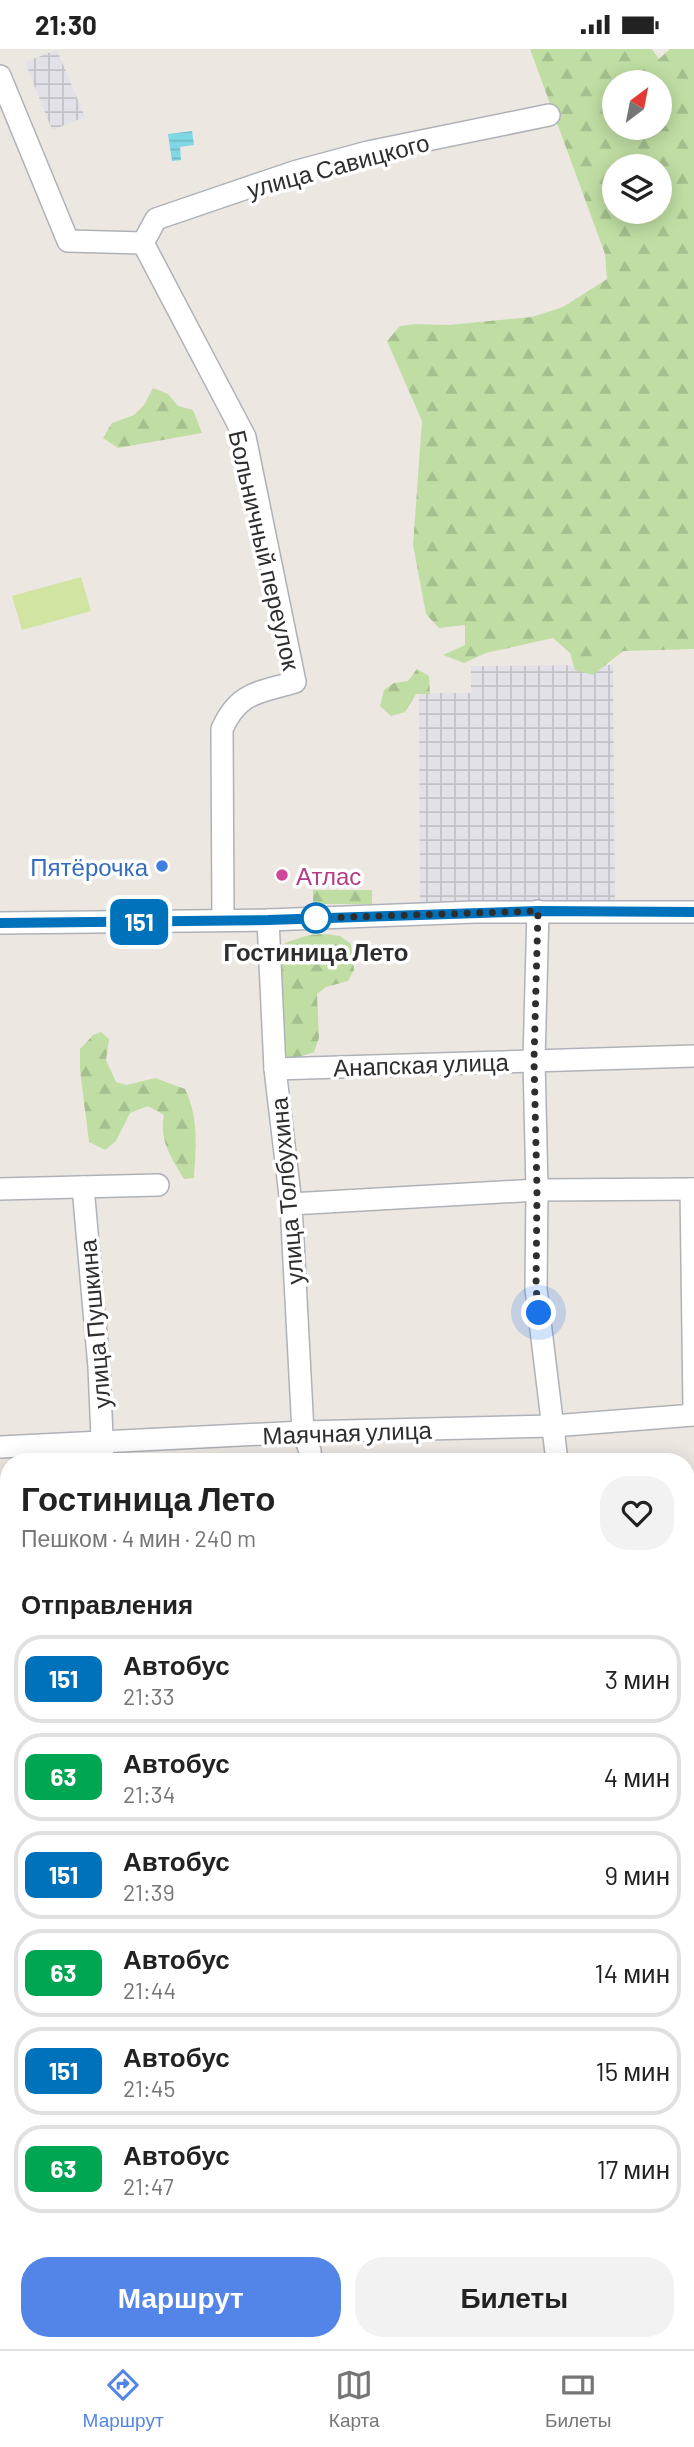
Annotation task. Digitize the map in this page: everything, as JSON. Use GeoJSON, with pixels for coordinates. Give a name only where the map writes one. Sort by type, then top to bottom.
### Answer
{"type":"FeatureCollection","features":[{"type":"Feature","properties":{"kind":"street"},"geometry":{"type":"LineString","coordinates":[[0,76],[68,241],[143,243]]}},
{"type":"Feature","properties":{"kind":"street","name":"улица Савицкого"},"geometry":{"type":"LineString","coordinates":[[143,243],[156,219],[294,172],[368,152],[549,115]]}},
{"type":"Feature","properties":{"kind":"street","name":"Больничный переулок"},"geometry":{"type":"LineString","coordinates":[[143,243],[245,437],[295,682],[244,698],[230,712],[222,729],[223,920]]}},
{"type":"Feature","properties":{"kind":"street"},"geometry":{"type":"LineString","coordinates":[[0,923],[268,920],[538,911],[694,912]]}},
{"type":"Feature","properties":{"kind":"street"},"geometry":{"type":"LineString","coordinates":[[538,911],[534,1060],[536,1289],[556,1453]]}},
{"type":"Feature","properties":{"kind":"street","name":"улица Толбухина"},"geometry":{"type":"LineString","coordinates":[[268,920],[275,1069],[291,1204],[303,1432],[310,1453]]}},
{"type":"Feature","properties":{"kind":"street","name":"Анапская улица"},"geometry":{"type":"LineString","coordinates":[[275,1069],[694,1056]]}},
{"type":"Feature","properties":{"kind":"street"},"geometry":{"type":"LineString","coordinates":[[0,1189],[158,1185]]}},
{"type":"Feature","properties":{"kind":"street","name":"улица Пушкина"},"geometry":{"type":"LineString","coordinates":[[83,1187],[99,1367],[103,1452]]}},
{"type":"Feature","properties":{"kind":"street"},"geometry":{"type":"LineString","coordinates":[[291,1204],[537,1190],[692,1189],[694,1407]]}},
{"type":"Feature","properties":{"kind":"street","name":"Маячная улица"},"geometry":{"type":"LineString","coordinates":[[0,1447],[103,1452],[303,1432],[553,1426],[694,1415]]}},
{"type":"Feature","properties":{"kind":"shaded area"},"geometry":{"type":"Polygon","coordinates":[[[57,50],[85,117],[52,130],[25,62],[57,50]]]}},
{"type":"Feature","properties":{"kind":"shaded area"},"geometry":{"type":"Polygon","coordinates":[[[613,665],[615,906],[420,907],[419,693],[471,693],[471,666],[613,665]]]}},
{"type":"Feature","properties":{"kind":"green space"},"geometry":{"type":"Polygon","coordinates":[[[530,49],[652,49],[659,59],[670,49],[694,49],[694,649],[623,651],[593,675],[575,670],[570,653],[553,638],[486,653],[464,663],[443,655],[465,645],[465,625],[439,628],[426,614],[413,545],[422,421],[387,341],[400,326],[448,325],[532,317],[563,307],[607,279],[605,254],[530,49]]]}},
{"type":"Feature","properties":{"kind":"green space"},"geometry":{"type":"Polygon","coordinates":[[[153,388],[168,394],[178,406],[193,410],[202,433],[118,448],[103,438],[112,423],[134,415],[144,405],[153,388]]]}},
{"type":"Feature","properties":{"kind":"green space"},"geometry":{"type":"Polygon","coordinates":[[[81,577],[91,611],[22,630],[12,596],[81,577]]]}},
{"type":"Feature","properties":{"kind":"green space"},"geometry":{"type":"Polygon","coordinates":[[[417,669],[429,676],[430,694],[416,694],[405,712],[391,716],[380,706],[384,690],[394,683],[408,681],[417,669]]]}},
{"type":"Feature","properties":{"kind":"green space"},"geometry":{"type":"Polygon","coordinates":[[[313,890],[372,890],[372,904],[313,904],[313,890]]]}},
{"type":"Feature","properties":{"kind":"green space"},"geometry":{"type":"Polygon","coordinates":[[[309,935],[340,936],[351,944],[354,970],[348,981],[326,987],[317,994],[319,1038],[314,1052],[293,1059],[285,1056],[277,965],[285,943],[309,935]]]}},
{"type":"Feature","properties":{"kind":"green space"},"geometry":{"type":"Polygon","coordinates":[[[101,1032],[109,1039],[106,1060],[116,1082],[127,1085],[155,1078],[185,1089],[195,1121],[194,1178],[184,1179],[165,1141],[164,1115],[148,1106],[130,1113],[116,1141],[105,1150],[89,1142],[80,1049],[93,1035],[101,1032]]]}},
{"type":"Feature","properties":{"kind":"water"},"geometry":{"type":"Polygon","coordinates":[[[192,131],[194,145],[180,147],[181,160],[172,161],[168,134],[192,131]]]}},
{"type":"Feature","properties":{"kind":"bus line","name":"151"},"geometry":{"type":"LineString","coordinates":[[0,923],[268,920],[538,911],[694,912]]}},
{"type":"Feature","properties":{"kind":"place","name":"Пятёрочка"},"geometry":{"type":"Point","coordinates":[162,866]}},
{"type":"Feature","properties":{"kind":"place","name":"Атлас"},"geometry":{"type":"Point","coordinates":[282,875]}},
{"type":"Feature","properties":{"kind":"place","name":"Гостиница Лето"},"geometry":{"type":"Point","coordinates":[316,918]}},
{"type":"Feature","properties":{"kind":"route"},"geometry":{"type":"LineString","coordinates":[[316,918],[538,911],[534,1060],[536,1289],[539,1313]]}}]}
